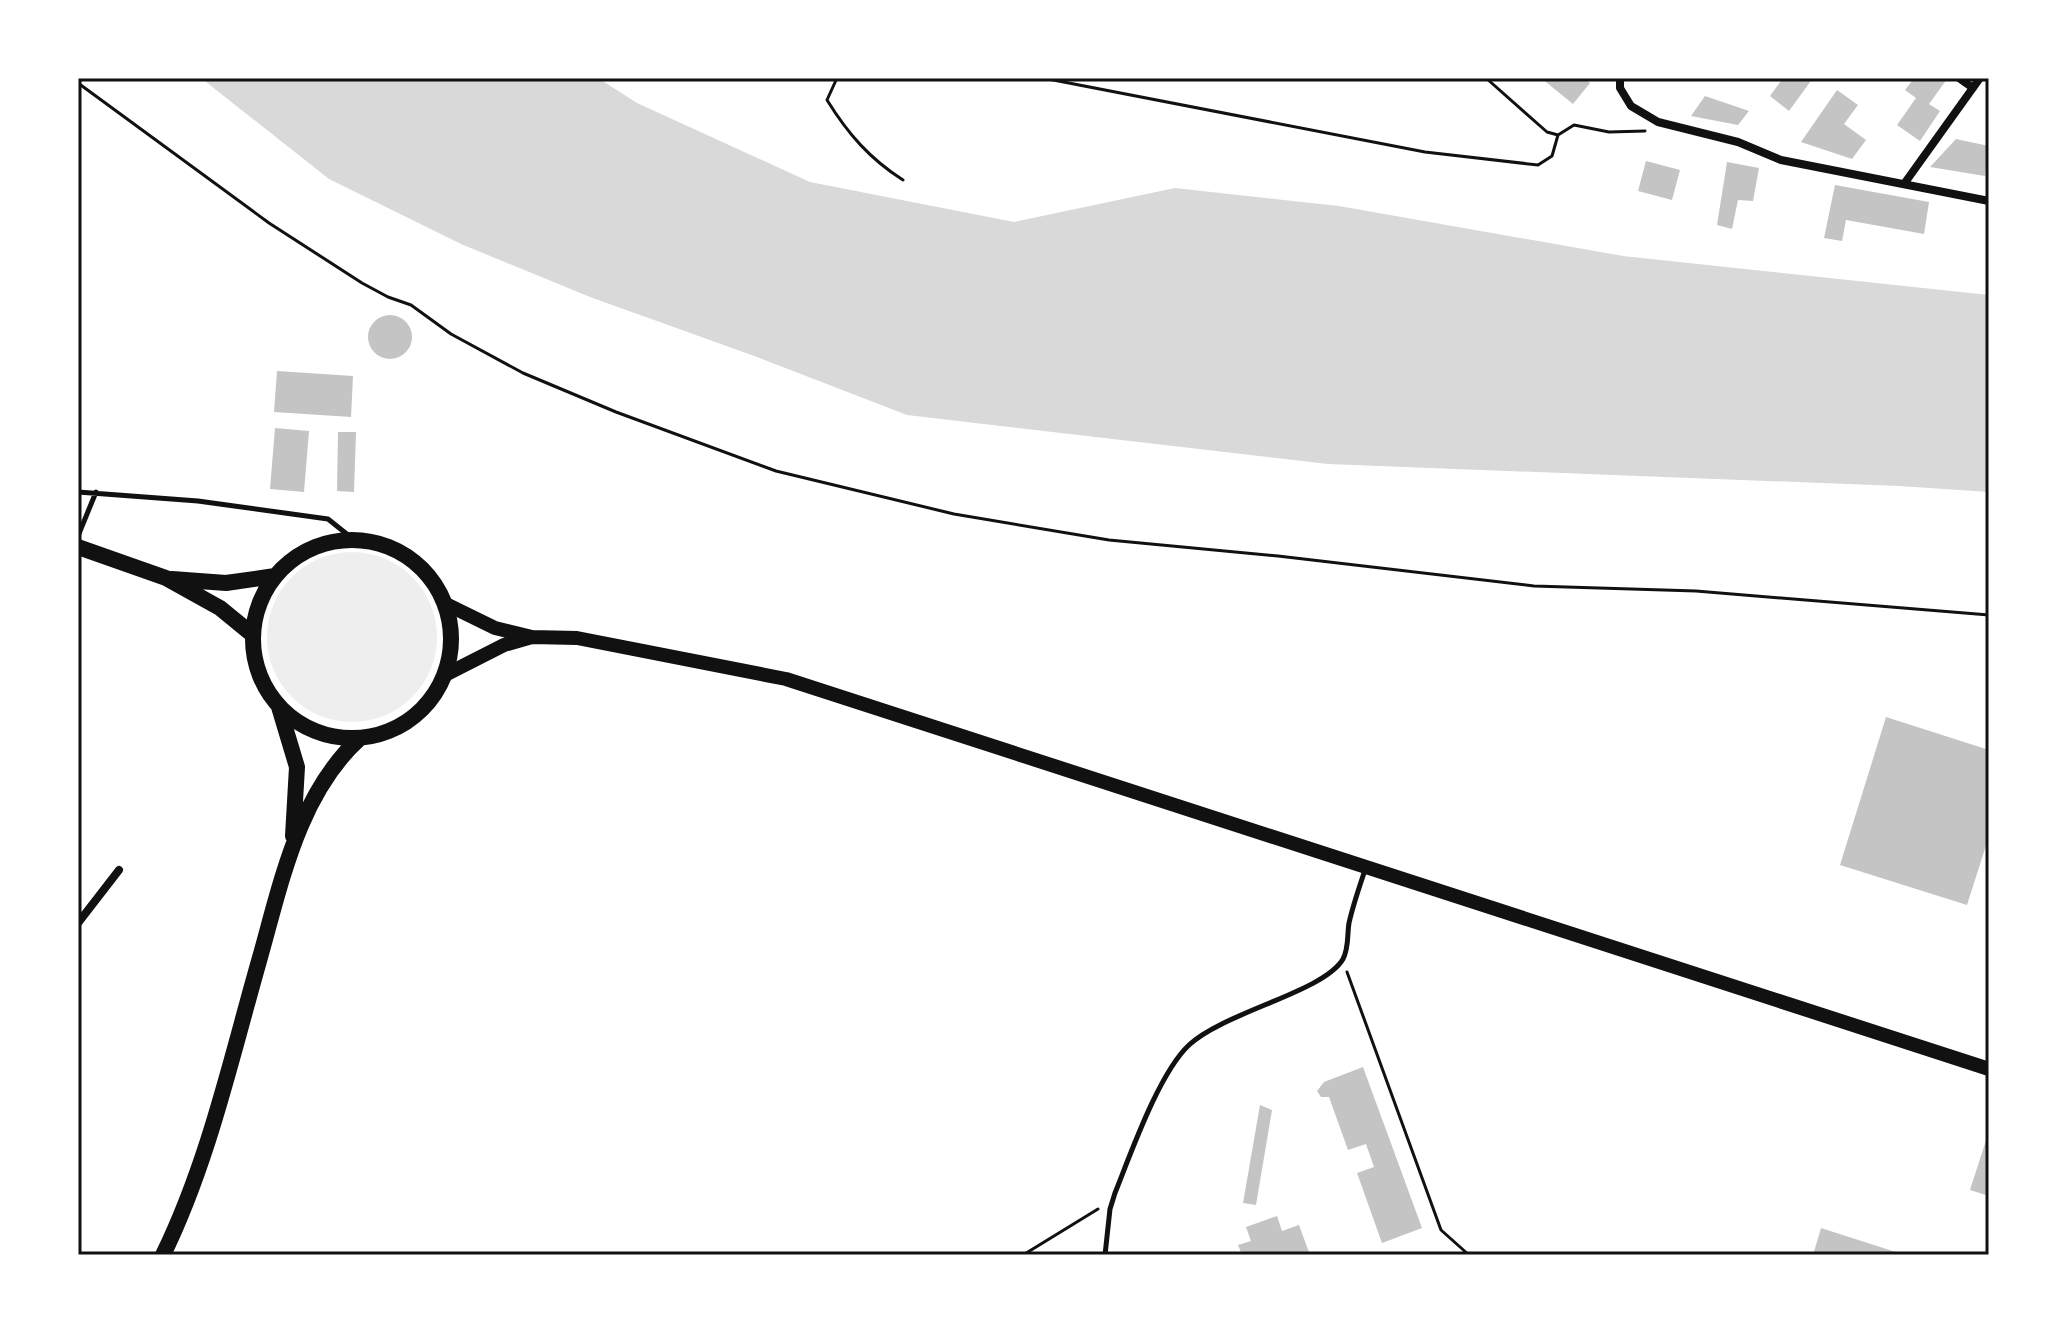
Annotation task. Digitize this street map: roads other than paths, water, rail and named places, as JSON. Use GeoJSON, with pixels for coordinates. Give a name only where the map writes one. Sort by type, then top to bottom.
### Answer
{"type":"FeatureCollection","features":[{"type":"Feature","properties":{"kind":"main road"},"geometry":{"type":"LineString","coordinates":[[278,706],[302,725],[330,736],[360,738],[388,732],[412,719],[432,699],[445,675],[451,651],[451,628],[446,604],[431,578],[410,557],[383,544],[353,539],[324,543],[297,556],[275,576],[259,604],[253,635],[255,660],[264,685],[278,706],[297,767],[292,846]]}},
{"type":"Feature","properties":{"kind":"main road"},"geometry":{"type":"LineString","coordinates":[[78,547],[166,578],[220,608],[253,635]]}},
{"type":"Feature","properties":{"kind":"main road"},"geometry":{"type":"LineString","coordinates":[[166,578],[226,583],[275,576]]}},
{"type":"Feature","properties":{"kind":"main road"},"geometry":{"type":"LineString","coordinates":[[446,604],[495,628],[532,637],[577,638],[786,679],[1989,1069]]}},
{"type":"Feature","properties":{"kind":"main road"},"geometry":{"type":"LineString","coordinates":[[445,675],[504,645],[532,637]]}},
{"type":"Feature","properties":{"kind":"main road"},"geometry":{"type":"LineString","coordinates":[[163,1255],[206,1144],[292,846],[326,774],[360,738]]}},
{"type":"Feature","properties":{"kind":"street"},"geometry":{"type":"LineString","coordinates":[[1620,78],[1620,88],[1631,106],[1658,122],[1738,142],[1781,160],[1989,201]]}},
{"type":"Feature","properties":{"kind":"street"},"geometry":{"type":"LineString","coordinates":[[1959,78],[1973,88]]}},
{"type":"Feature","properties":{"kind":"street"},"geometry":{"type":"LineString","coordinates":[[1904,184],[1980,78]]}},
{"type":"Feature","properties":{"kind":"street"},"geometry":{"type":"LineString","coordinates":[[78,923],[119,870]]}},
{"type":"Feature","properties":{"kind":"lane"},"geometry":{"type":"LineString","coordinates":[[78,492],[198,501],[328,519],[353,539]]}},
{"type":"Feature","properties":{"kind":"lane"},"geometry":{"type":"LineString","coordinates":[[78,536],[96,492]]}},
{"type":"Feature","properties":{"kind":"lane"},"geometry":{"type":"LineString","coordinates":[[1105,1255],[1110,1209],[1119,1182],[1162,1086],[1186,1047],[1237,1015],[1321,979],[1342,961],[1354,900],[1366,865]]}},
{"type":"Feature","properties":{"kind":"lane"},"geometry":{"type":"LineString","coordinates":[[1104,1205],[1119,1182]]}}]}
